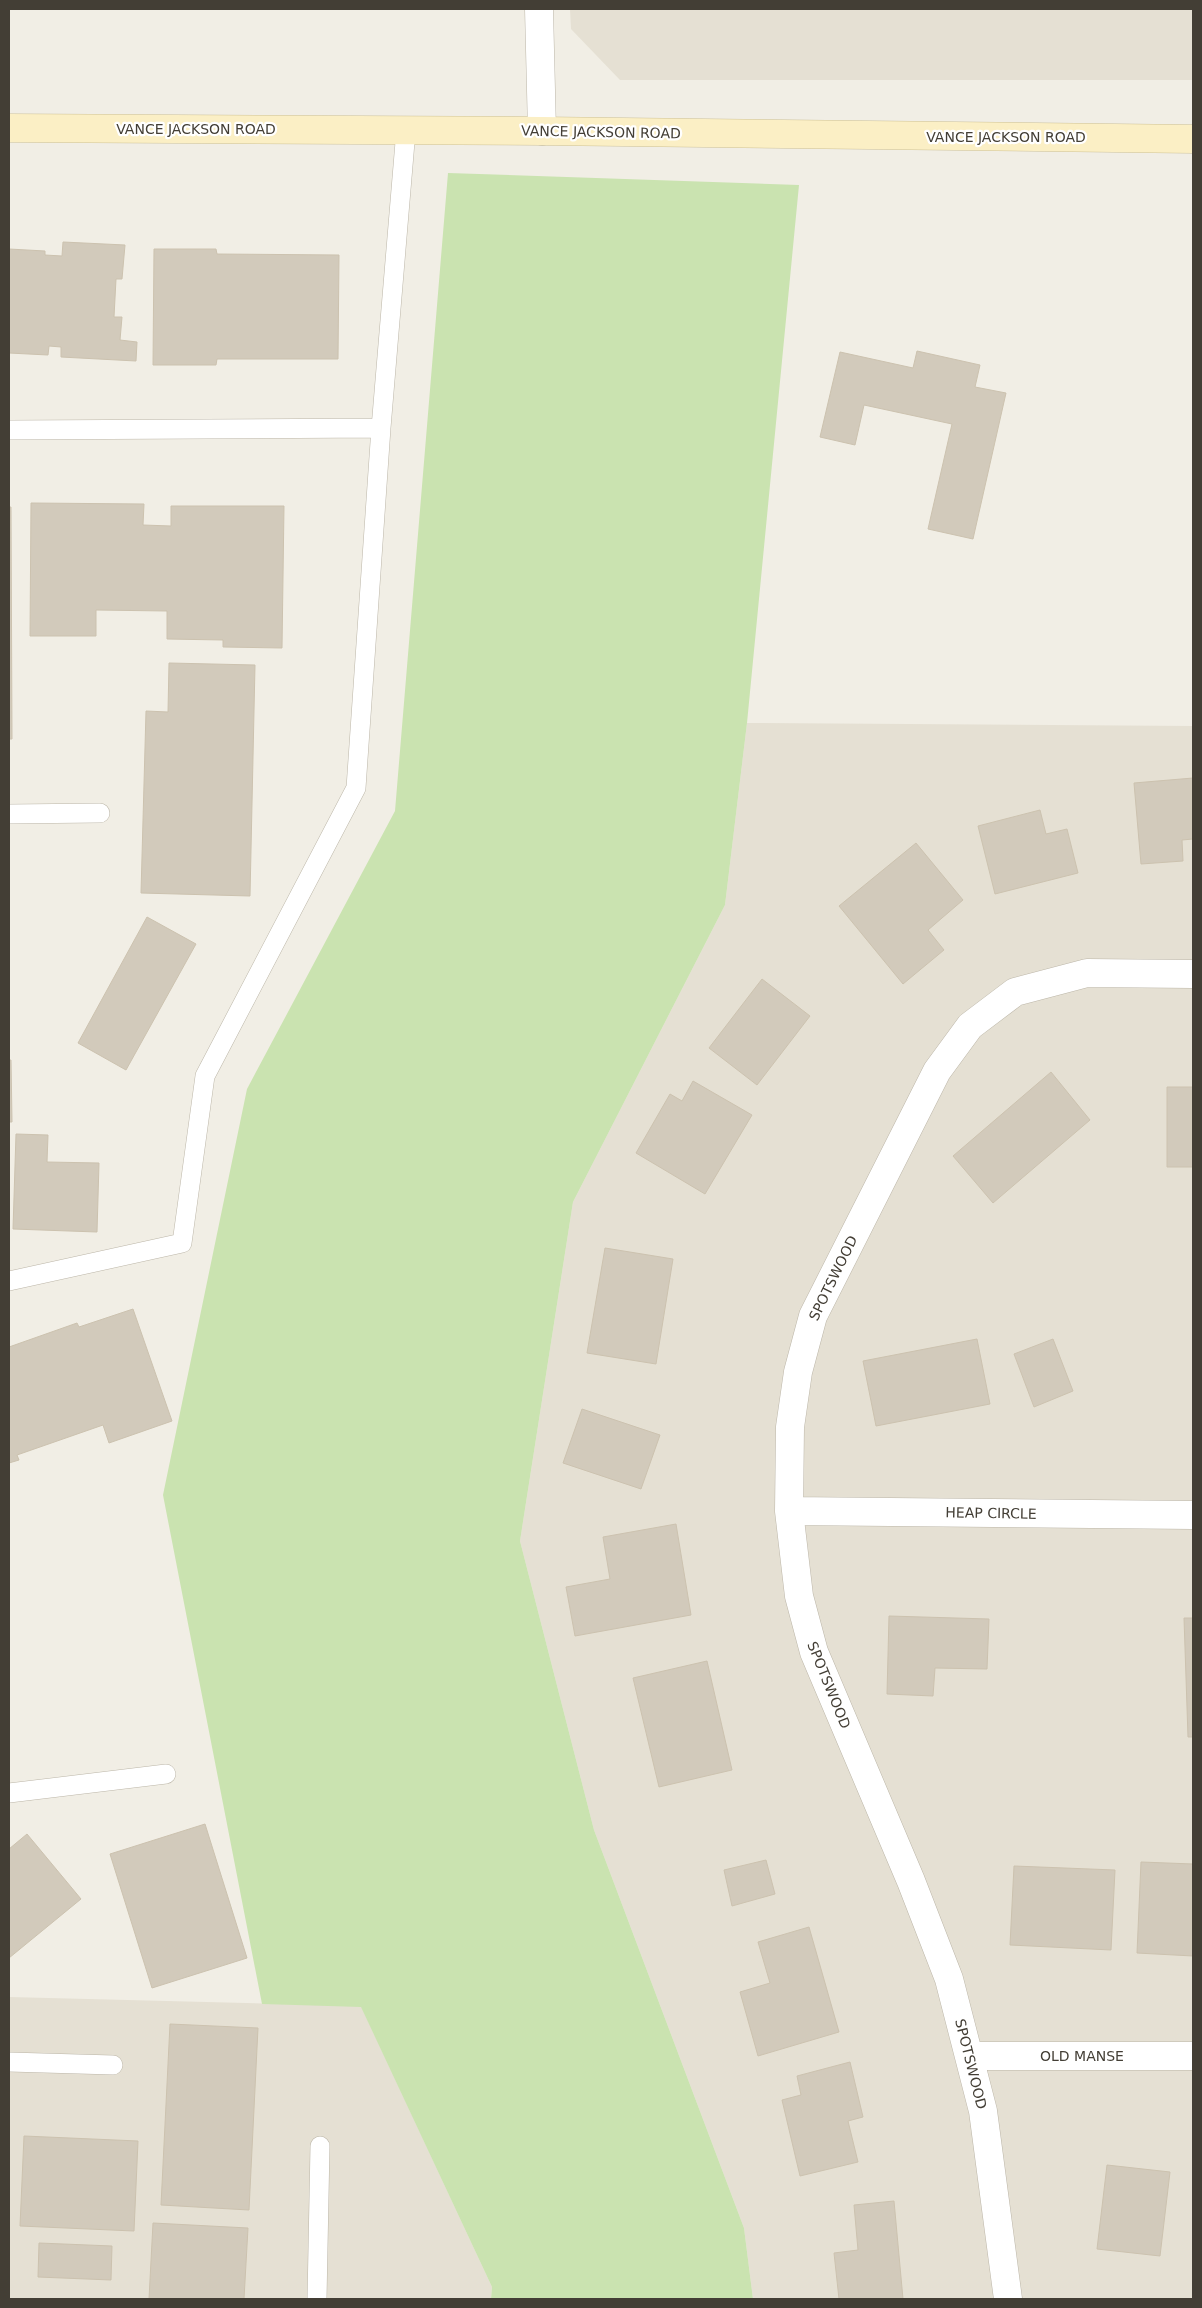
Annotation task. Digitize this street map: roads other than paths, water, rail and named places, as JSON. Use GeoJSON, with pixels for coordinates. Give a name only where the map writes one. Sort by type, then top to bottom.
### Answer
{"type":"FeatureCollection","features":[{"type":"Feature","properties":{"kind":"main road","name":"VANCE JACKSON ROAD"},"geometry":{"type":"LineString","coordinates":[[9,128],[542,131],[1193,139]]}},
{"type":"Feature","properties":{"kind":"street"},"geometry":{"type":"LineString","coordinates":[[539,9],[542,131]]}},
{"type":"Feature","properties":{"kind":"street","name":"SPOTSWOOD"},"geometry":{"type":"LineString","coordinates":[[1008,2299],[983,2111],[970,2056],[948,1979],[914,1890],[814,1652],[800,1596],[789,1511],[790,1427],[798,1372],[813,1316],[937,1071],[970,1026],[1015,992],[1088,973],[1193,974]]}},
{"type":"Feature","properties":{"kind":"street","name":"HEAP CIRCLE"},"geometry":{"type":"LineString","coordinates":[[789,1511],[1193,1515]]}},
{"type":"Feature","properties":{"kind":"street","name":"OLD MANSE"},"geometry":{"type":"LineString","coordinates":[[970,2056],[1193,2056]]}},
{"type":"Feature","properties":{"kind":"lane"},"geometry":{"type":"LineString","coordinates":[[9,1281],[182,1243],[205,1076],[356,788],[406,130]]}},
{"type":"Feature","properties":{"kind":"lane"},"geometry":{"type":"LineString","coordinates":[[9,430],[382,428]]}},
{"type":"Feature","properties":{"kind":"lane"},"geometry":{"type":"LineString","coordinates":[[9,814],[100,813]]}},
{"type":"Feature","properties":{"kind":"lane"},"geometry":{"type":"LineString","coordinates":[[9,1793],[166,1774]]}},
{"type":"Feature","properties":{"kind":"lane"},"geometry":{"type":"LineString","coordinates":[[9,2062],[113,2065]]}},
{"type":"Feature","properties":{"kind":"lane"},"geometry":{"type":"LineString","coordinates":[[317,2299],[320,2146]]}}]}
